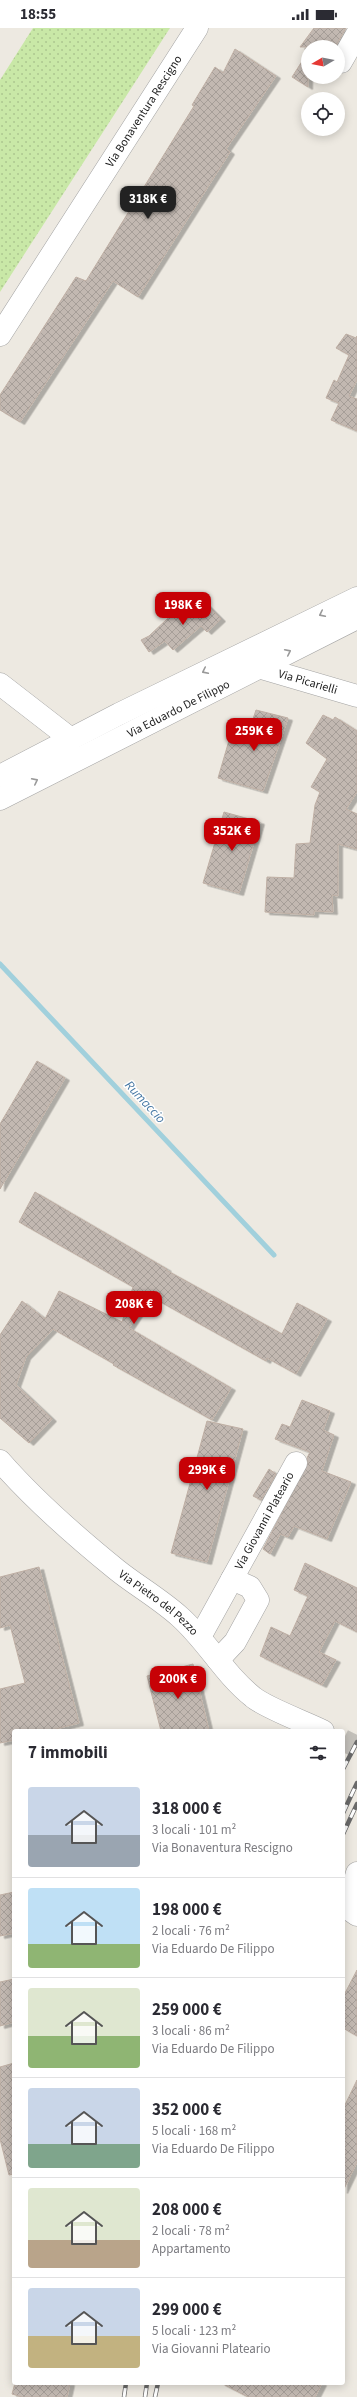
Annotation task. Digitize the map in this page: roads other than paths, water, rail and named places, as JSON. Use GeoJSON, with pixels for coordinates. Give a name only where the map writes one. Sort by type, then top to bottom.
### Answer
{"type":"FeatureCollection","features":[{"type":"Feature","properties":{"kind":"street","name":"Via Bonaventura Rescigno"},"geometry":{"type":"LineString","coordinates":[[0,335],[197,28]]}},
{"type":"Feature","properties":{"kind":"street"},"geometry":{"type":"LineString","coordinates":[[345,55],[357,34]]}},
{"type":"Feature","properties":{"kind":"street","name":"Via Eduardo De Filippo"},"geometry":{"type":"LineString","coordinates":[[0,776],[71,739],[357,598]]}},
{"type":"Feature","properties":{"kind":"street","name":"Via Eduardo De Filippo"},"geometry":{"type":"LineString","coordinates":[[0,799],[357,618]]}},
{"type":"Feature","properties":{"kind":"street","name":"Via Picarielli"},"geometry":{"type":"LineString","coordinates":[[258,667],[357,696]]}},
{"type":"Feature","properties":{"kind":"street"},"geometry":{"type":"LineString","coordinates":[[0,684],[71,739]]}},
{"type":"Feature","properties":{"kind":"street","name":"Via Pietro del Pezzo"},"geometry":{"type":"LineString","coordinates":[[0,1461],[29,1494],[53,1515],[117,1570],[179,1616],[200,1637],[218,1660],[254,1698],[319,1729]]}},
{"type":"Feature","properties":{"kind":"street","name":"Via Giovanni Plateario"},"geometry":{"type":"LineString","coordinates":[[200,1637],[296,1463]]}},
{"type":"Feature","properties":{"kind":"street","name":"Via Giovanni Plateario"},"geometry":{"type":"LineString","coordinates":[[218,1660],[235,1642],[258,1600],[250,1587],[232,1579]]}},
{"type":"Feature","properties":{"kind":"street"},"geometry":{"type":"LineString","coordinates":[[357,1874],[348,1908],[357,1915]]}},
{"type":"Feature","properties":{"kind":"waterway","name":"Rumaccio"},"geometry":{"type":"LineString","coordinates":[[0,964],[274,1255]]}},
{"type":"Feature","properties":{"kind":"tunnel"},"geometry":{"type":"LineString","coordinates":[[345,1741],[357,1747]]}},
{"type":"Feature","properties":{"kind":"railway"},"geometry":{"type":"LineString","coordinates":[[345,1765],[357,1742]]}},
{"type":"Feature","properties":{"kind":"railway"},"geometry":{"type":"LineString","coordinates":[[345,1809],[357,1783]]}},
{"type":"Feature","properties":{"kind":"railway"},"geometry":{"type":"LineString","coordinates":[[345,1830],[357,1804]]}},
{"type":"Feature","properties":{"kind":"railway"},"geometry":{"type":"LineString","coordinates":[[124,2397],[126,2385]]}},
{"type":"Feature","properties":{"kind":"railway"},"geometry":{"type":"LineString","coordinates":[[145,2397],[147,2385]]}},
{"type":"Feature","properties":{"kind":"railway"},"geometry":{"type":"LineString","coordinates":[[155,2397],[158,2385]]}}]}
